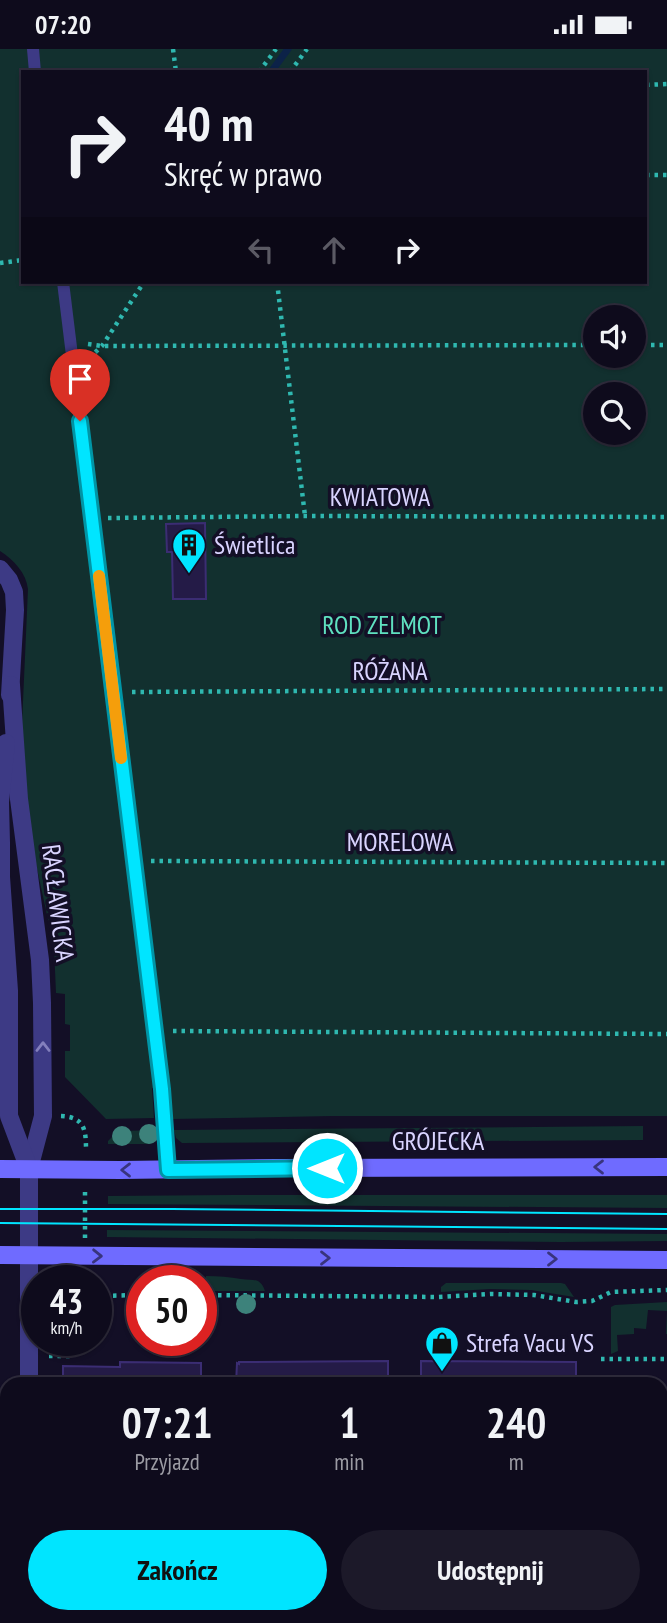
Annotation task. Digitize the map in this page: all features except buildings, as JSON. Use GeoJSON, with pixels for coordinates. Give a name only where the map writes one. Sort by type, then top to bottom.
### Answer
{"type":"FeatureCollection","features":[{"type":"Feature","properties":{"kind":"main road","name":"GRÓJECKA"},"geometry":{"type":"LineString","coordinates":[[0,1168],[168,1170],[667,1167]]}},
{"type":"Feature","properties":{"kind":"main road"},"geometry":{"type":"LineString","coordinates":[[0,1255],[667,1260]]}},
{"type":"Feature","properties":{"kind":"street","name":"RACŁAWICKA"},"geometry":{"type":"LineString","coordinates":[[0,569],[9,580],[15,610],[0,802],[2,908],[9,991],[5,1123],[29,1169]]}},
{"type":"Feature","properties":{"kind":"street","name":"RACŁAWICKA"},"geometry":{"type":"LineString","coordinates":[[11,685],[19,799],[40,960],[42,1003],[43,1116],[29,1169],[29,1377]]}},
{"type":"Feature","properties":{"kind":"lane"},"geometry":{"type":"LineString","coordinates":[[33,49],[35,70]]}},
{"type":"Feature","properties":{"kind":"lane"},"geometry":{"type":"LineString","coordinates":[[63,284],[162,1089],[168,1170]]}},
{"type":"Feature","properties":{"kind":"path"},"geometry":{"type":"LineString","coordinates":[[173,49],[176,70]]}},
{"type":"Feature","properties":{"kind":"path"},"geometry":{"type":"LineString","coordinates":[[260,70],[276,49]]}},
{"type":"Feature","properties":{"kind":"path"},"geometry":{"type":"LineString","coordinates":[[291,70],[307,49]]}},
{"type":"Feature","properties":{"kind":"path"},"geometry":{"type":"LineString","coordinates":[[647,85],[667,84]]}},
{"type":"Feature","properties":{"kind":"path"},"geometry":{"type":"LineString","coordinates":[[647,174],[667,175]]}},
{"type":"Feature","properties":{"kind":"path"},"geometry":{"type":"LineString","coordinates":[[0,263],[21,260]]}},
{"type":"Feature","properties":{"kind":"path"},"geometry":{"type":"LineString","coordinates":[[74,372],[102,346],[143,284]]}},
{"type":"Feature","properties":{"kind":"path"},"geometry":{"type":"LineString","coordinates":[[277,284],[305,516]]}},
{"type":"Feature","properties":{"kind":"path"},"geometry":{"type":"LineString","coordinates":[[71,340],[102,346],[583,345]]}},
{"type":"Feature","properties":{"kind":"path"},"geometry":{"type":"LineString","coordinates":[[646,345],[667,345]]}},
{"type":"Feature","properties":{"kind":"path","name":"KWIATOWA"},"geometry":{"type":"LineString","coordinates":[[93,519],[305,516],[667,517]]}},
{"type":"Feature","properties":{"kind":"path","name":"RÓŻANA"},"geometry":{"type":"LineString","coordinates":[[113,692],[667,689]]}},
{"type":"Feature","properties":{"kind":"path","name":"MORELOWA"},"geometry":{"type":"LineString","coordinates":[[133,860],[667,863]]}},
{"type":"Feature","properties":{"kind":"path"},"geometry":{"type":"LineString","coordinates":[[155,1031],[667,1034]]}},
{"type":"Feature","properties":{"kind":"path"},"geometry":{"type":"LineString","coordinates":[[58,1115],[74,1117],[79,1121],[85,1133],[86,1144]]}},
{"type":"Feature","properties":{"kind":"path"},"geometry":{"type":"LineString","coordinates":[[85,1194],[85,1230]]}},
{"type":"Feature","properties":{"kind":"path"},"geometry":{"type":"LineString","coordinates":[[217,1295],[439,1297],[491,1294],[534,1295],[576,1302],[592,1301],[611,1292],[667,1290]]}},
{"type":"Feature","properties":{"kind":"path"},"geometry":{"type":"LineString","coordinates":[[601,1359],[667,1359]]}},
{"type":"Feature","properties":{"kind":"green space","name":"ROD ZELMOT"},"geometry":{"type":"Polygon","coordinates":[[[0,49],[667,49],[667,1116],[172,1119],[170,1089],[152,1088],[154,1118],[106,1119],[65,1077],[65,1051],[70,1051],[70,1025],[65,1024],[65,994],[56,993],[54,947],[29,832],[22,724],[28,589],[18,567],[0,551],[0,49]]]}},
{"type":"Feature","properties":{"kind":"green space"},"geometry":{"type":"Polygon","coordinates":[[[643,1126],[643,1140],[182,1143],[176,1138],[174,1130],[643,1126]]]}},
{"type":"Feature","properties":{"kind":"green space"},"geometry":{"type":"Polygon","coordinates":[[[159,1130],[159,1135],[151,1144],[108,1144],[118,1131],[159,1130]]]}},
{"type":"Feature","properties":{"kind":"green space"},"geometry":{"type":"Polygon","coordinates":[[[667,1195],[667,1208],[108,1204],[108,1196],[667,1195]]]}},
{"type":"Feature","properties":{"kind":"green space"},"geometry":{"type":"Polygon","coordinates":[[[107,1230],[667,1234],[667,1241],[107,1237],[107,1230]]]}},
{"type":"Feature","properties":{"kind":"green space"},"geometry":{"type":"Polygon","coordinates":[[[217,1277],[256,1281],[261,1283],[265,1291],[217,1291],[217,1277]]]}},
{"type":"Feature","properties":{"kind":"green space"},"geometry":{"type":"Polygon","coordinates":[[[446,1283],[561,1283],[565,1284],[574,1297],[531,1290],[441,1292],[441,1287],[446,1283]]]}},
{"type":"Feature","properties":{"kind":"green space"},"geometry":{"type":"Polygon","coordinates":[[[667,1302],[667,1311],[648,1310],[646,1329],[634,1328],[634,1334],[617,1335],[618,1351],[611,1354],[611,1307],[667,1302]]]}},
{"type":"Feature","properties":{"kind":"waterway"},"geometry":{"type":"LineString","coordinates":[[272,70],[288,49]]}},
{"type":"Feature","properties":{"kind":"tram line"},"geometry":{"type":"LineString","coordinates":[[0,1209],[667,1214]]}},
{"type":"Feature","properties":{"kind":"tram line"},"geometry":{"type":"LineString","coordinates":[[0,1223],[667,1229]]}},
{"type":"Feature","properties":{"kind":"slow traffic"},"geometry":{"type":"LineString","coordinates":[[99,576],[121,758]]}},
{"type":"Feature","properties":{"kind":"place","name":"Świetlica"},"geometry":{"type":"Point","coordinates":[189,575]}},
{"type":"Feature","properties":{"kind":"place","name":"Strefa Vacu VS"},"geometry":{"type":"Point","coordinates":[442,1373]}},
{"type":"Feature","properties":{"kind":"route"},"geometry":{"type":"LineString","coordinates":[[80,421],[162,1089],[168,1170],[327,1168]]}}]}
